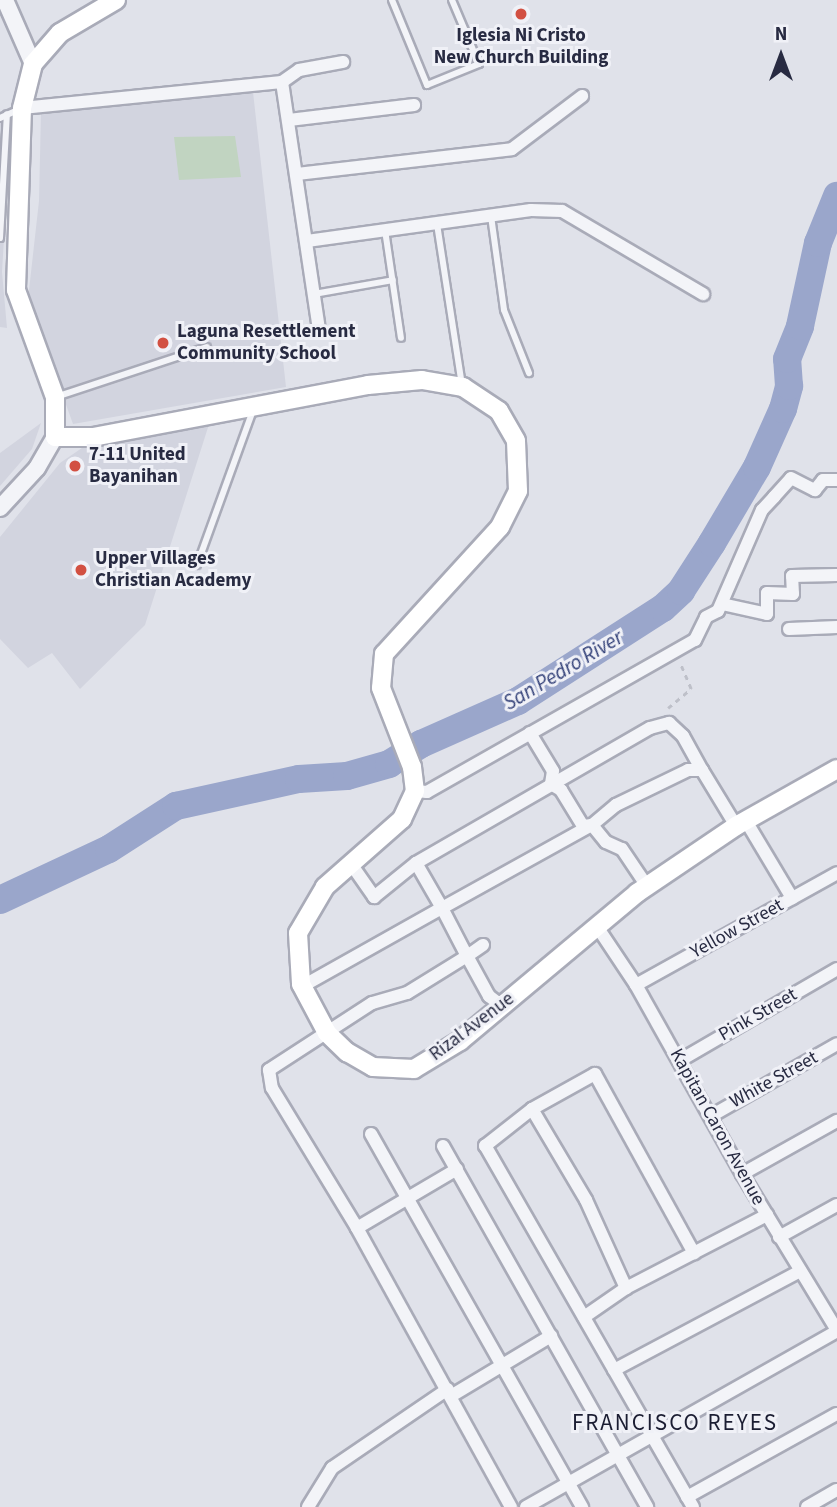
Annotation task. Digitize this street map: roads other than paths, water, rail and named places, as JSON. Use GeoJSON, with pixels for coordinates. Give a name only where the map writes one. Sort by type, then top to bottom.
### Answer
{"type":"FeatureCollection","features":[{"type":"Feature","properties":{"kind":"main road"},"geometry":{"type":"LineString","coordinates":[[116,0],[60,33],[33,64],[10,114],[16,290],[55,397],[55,437],[93,437],[368,385],[422,380],[463,387],[499,411],[516,441],[518,491],[500,527],[384,654],[381,688],[412,768],[415,791]]}},
{"type":"Feature","properties":{"kind":"main road","name":"Rizal Avenue"},"geometry":{"type":"LineString","coordinates":[[415,791],[402,819],[325,887],[298,933],[301,984],[327,1033],[347,1052],[373,1067],[414,1069],[441,1055],[596,925],[647,886],[741,823],[837,769]]}},
{"type":"Feature","properties":{"kind":"street"},"geometry":{"type":"LineString","coordinates":[[5,0],[33,64]]}},
{"type":"Feature","properties":{"kind":"street"},"geometry":{"type":"LineString","coordinates":[[10,114],[282,82],[299,70],[343,62]]}},
{"type":"Feature","properties":{"kind":"street"},"geometry":{"type":"LineString","coordinates":[[282,82],[318,324]]}},
{"type":"Feature","properties":{"kind":"street"},"geometry":{"type":"LineString","coordinates":[[297,174],[512,149],[582,96]]}},
{"type":"Feature","properties":{"kind":"street"},"geometry":{"type":"LineString","coordinates":[[289,120],[414,105]]}},
{"type":"Feature","properties":{"kind":"street"},"geometry":{"type":"LineString","coordinates":[[307,241],[491,216],[562,211],[703,294]]}},
{"type":"Feature","properties":{"kind":"street"},"geometry":{"type":"LineString","coordinates":[[0,508],[37,468],[55,437]]}},
{"type":"Feature","properties":{"kind":"street"},"geometry":{"type":"LineString","coordinates":[[415,791],[427,792],[695,640],[706,617],[722,604],[762,510],[791,478],[815,490],[823,480],[837,480]]}},
{"type":"Feature","properties":{"kind":"street"},"geometry":{"type":"LineString","coordinates":[[722,604],[767,614],[767,593],[793,594],[792,576],[837,575]]}},
{"type":"Feature","properties":{"kind":"street"},"geometry":{"type":"LineString","coordinates":[[789,629],[837,627]]}},
{"type":"Feature","properties":{"kind":"street"},"geometry":{"type":"LineString","coordinates":[[356,871],[374,897],[416,863],[650,728],[669,723],[683,736],[702,770],[792,898]]}},
{"type":"Feature","properties":{"kind":"street"},"geometry":{"type":"LineString","coordinates":[[530,733],[553,771],[551,784]]}},
{"type":"Feature","properties":{"kind":"street"},"geometry":{"type":"LineString","coordinates":[[310,982],[592,825],[616,805],[688,770],[702,770]]}},
{"type":"Feature","properties":{"kind":"street"},"geometry":{"type":"LineString","coordinates":[[551,784],[561,790],[583,826],[592,825]]}},
{"type":"Feature","properties":{"kind":"street"},"geometry":{"type":"LineString","coordinates":[[592,825],[606,842],[622,849],[647,886]]}},
{"type":"Feature","properties":{"kind":"street"},"geometry":{"type":"LineString","coordinates":[[416,863],[489,996],[502,1006]]}},
{"type":"Feature","properties":{"kind":"street","name":"Yellow Street"},"geometry":{"type":"LineString","coordinates":[[636,985],[837,873]]}},
{"type":"Feature","properties":{"kind":"street","name":"Kapitan Caron Avenue"},"geometry":{"type":"LineString","coordinates":[[596,925],[636,985],[742,1174],[837,1330]]}},
{"type":"Feature","properties":{"kind":"street"},"geometry":{"type":"LineString","coordinates":[[483,945],[407,993],[372,1003],[269,1070],[272,1088],[357,1228],[512,1507]]}},
{"type":"Feature","properties":{"kind":"street","name":"Pink Street"},"geometry":{"type":"LineString","coordinates":[[679,1060],[837,969]]}},
{"type":"Feature","properties":{"kind":"street","name":"White Street"},"geometry":{"type":"LineString","coordinates":[[711,1116],[837,1044]]}},
{"type":"Feature","properties":{"kind":"street"},"geometry":{"type":"LineString","coordinates":[[694,1253],[595,1074],[532,1109],[485,1146],[690,1502],[837,1414]]}},
{"type":"Feature","properties":{"kind":"street"},"geometry":{"type":"LineString","coordinates":[[532,1109],[586,1200],[626,1288]]}},
{"type":"Feature","properties":{"kind":"street"},"geometry":{"type":"LineString","coordinates":[[742,1174],[837,1121]]}},
{"type":"Feature","properties":{"kind":"street"},"geometry":{"type":"LineString","coordinates":[[371,1134],[410,1196],[582,1507]]}},
{"type":"Feature","properties":{"kind":"street"},"geometry":{"type":"LineString","coordinates":[[443,1146],[647,1507]]}},
{"type":"Feature","properties":{"kind":"street"},"geometry":{"type":"LineString","coordinates":[[357,1228],[457,1169]]}},
{"type":"Feature","properties":{"kind":"street"},"geometry":{"type":"LineString","coordinates":[[779,1237],[837,1205]]}},
{"type":"Feature","properties":{"kind":"street"},"geometry":{"type":"LineString","coordinates":[[584,1317],[626,1288],[767,1215]]}},
{"type":"Feature","properties":{"kind":"street"},"geometry":{"type":"LineString","coordinates":[[614,1370],[800,1271]]}},
{"type":"Feature","properties":{"kind":"street"},"geometry":{"type":"LineString","coordinates":[[526,1507],[616,1452],[837,1330]]}},
{"type":"Feature","properties":{"kind":"street"},"geometry":{"type":"LineString","coordinates":[[308,1507],[332,1468],[450,1392],[551,1336]]}},
{"type":"Feature","properties":{"kind":"street"},"geometry":{"type":"LineString","coordinates":[[807,1507],[837,1490]]}},
{"type":"Feature","properties":{"kind":"lane"},"geometry":{"type":"LineString","coordinates":[[392,0],[427,85],[479,64],[452,0]]}},
{"type":"Feature","properties":{"kind":"lane"},"geometry":{"type":"LineString","coordinates":[[0,238],[10,114]]}},
{"type":"Feature","properties":{"kind":"lane"},"geometry":{"type":"LineString","coordinates":[[491,216],[504,310],[529,373]]}},
{"type":"Feature","properties":{"kind":"lane"},"geometry":{"type":"LineString","coordinates":[[437,224],[463,387]]}},
{"type":"Feature","properties":{"kind":"lane"},"geometry":{"type":"LineString","coordinates":[[385,230],[401,338]]}},
{"type":"Feature","properties":{"kind":"lane"},"geometry":{"type":"LineString","coordinates":[[314,295],[393,280]]}},
{"type":"Feature","properties":{"kind":"lane"},"geometry":{"type":"LineString","coordinates":[[55,397],[207,347]]}},
{"type":"Feature","properties":{"kind":"lane"},"geometry":{"type":"LineString","coordinates":[[197,565],[253,408]]}},
{"type":"Feature","properties":{"kind":"waterway","name":"San Pedro River"},"geometry":{"type":"LineString","coordinates":[[0,900],[109,849],[176,806],[299,779],[347,776],[389,764],[421,744],[518,701],[663,608],[681,591],[712,543],[757,467],[783,409],[789,386],[787,359],[800,326],[818,243],[837,196]]}},
{"type":"Feature","properties":{"kind":"place","name":"Iglesia Ni Cristo New Church Building"},"geometry":{"type":"Point","coordinates":[521,14]}},
{"type":"Feature","properties":{"kind":"place","name":"Laguna Resettlement Community School"},"geometry":{"type":"Point","coordinates":[163,343]}},
{"type":"Feature","properties":{"kind":"place","name":"7-11 United Bayanihan"},"geometry":{"type":"Point","coordinates":[75,466]}},
{"type":"Feature","properties":{"kind":"place","name":"Upper Villages Christian Academy"},"geometry":{"type":"Point","coordinates":[81,570]}},
{"type":"Feature","properties":{"kind":"district","name":"FRANCISCO REYES"},"geometry":{"type":"Point","coordinates":[675,1423]}}]}
